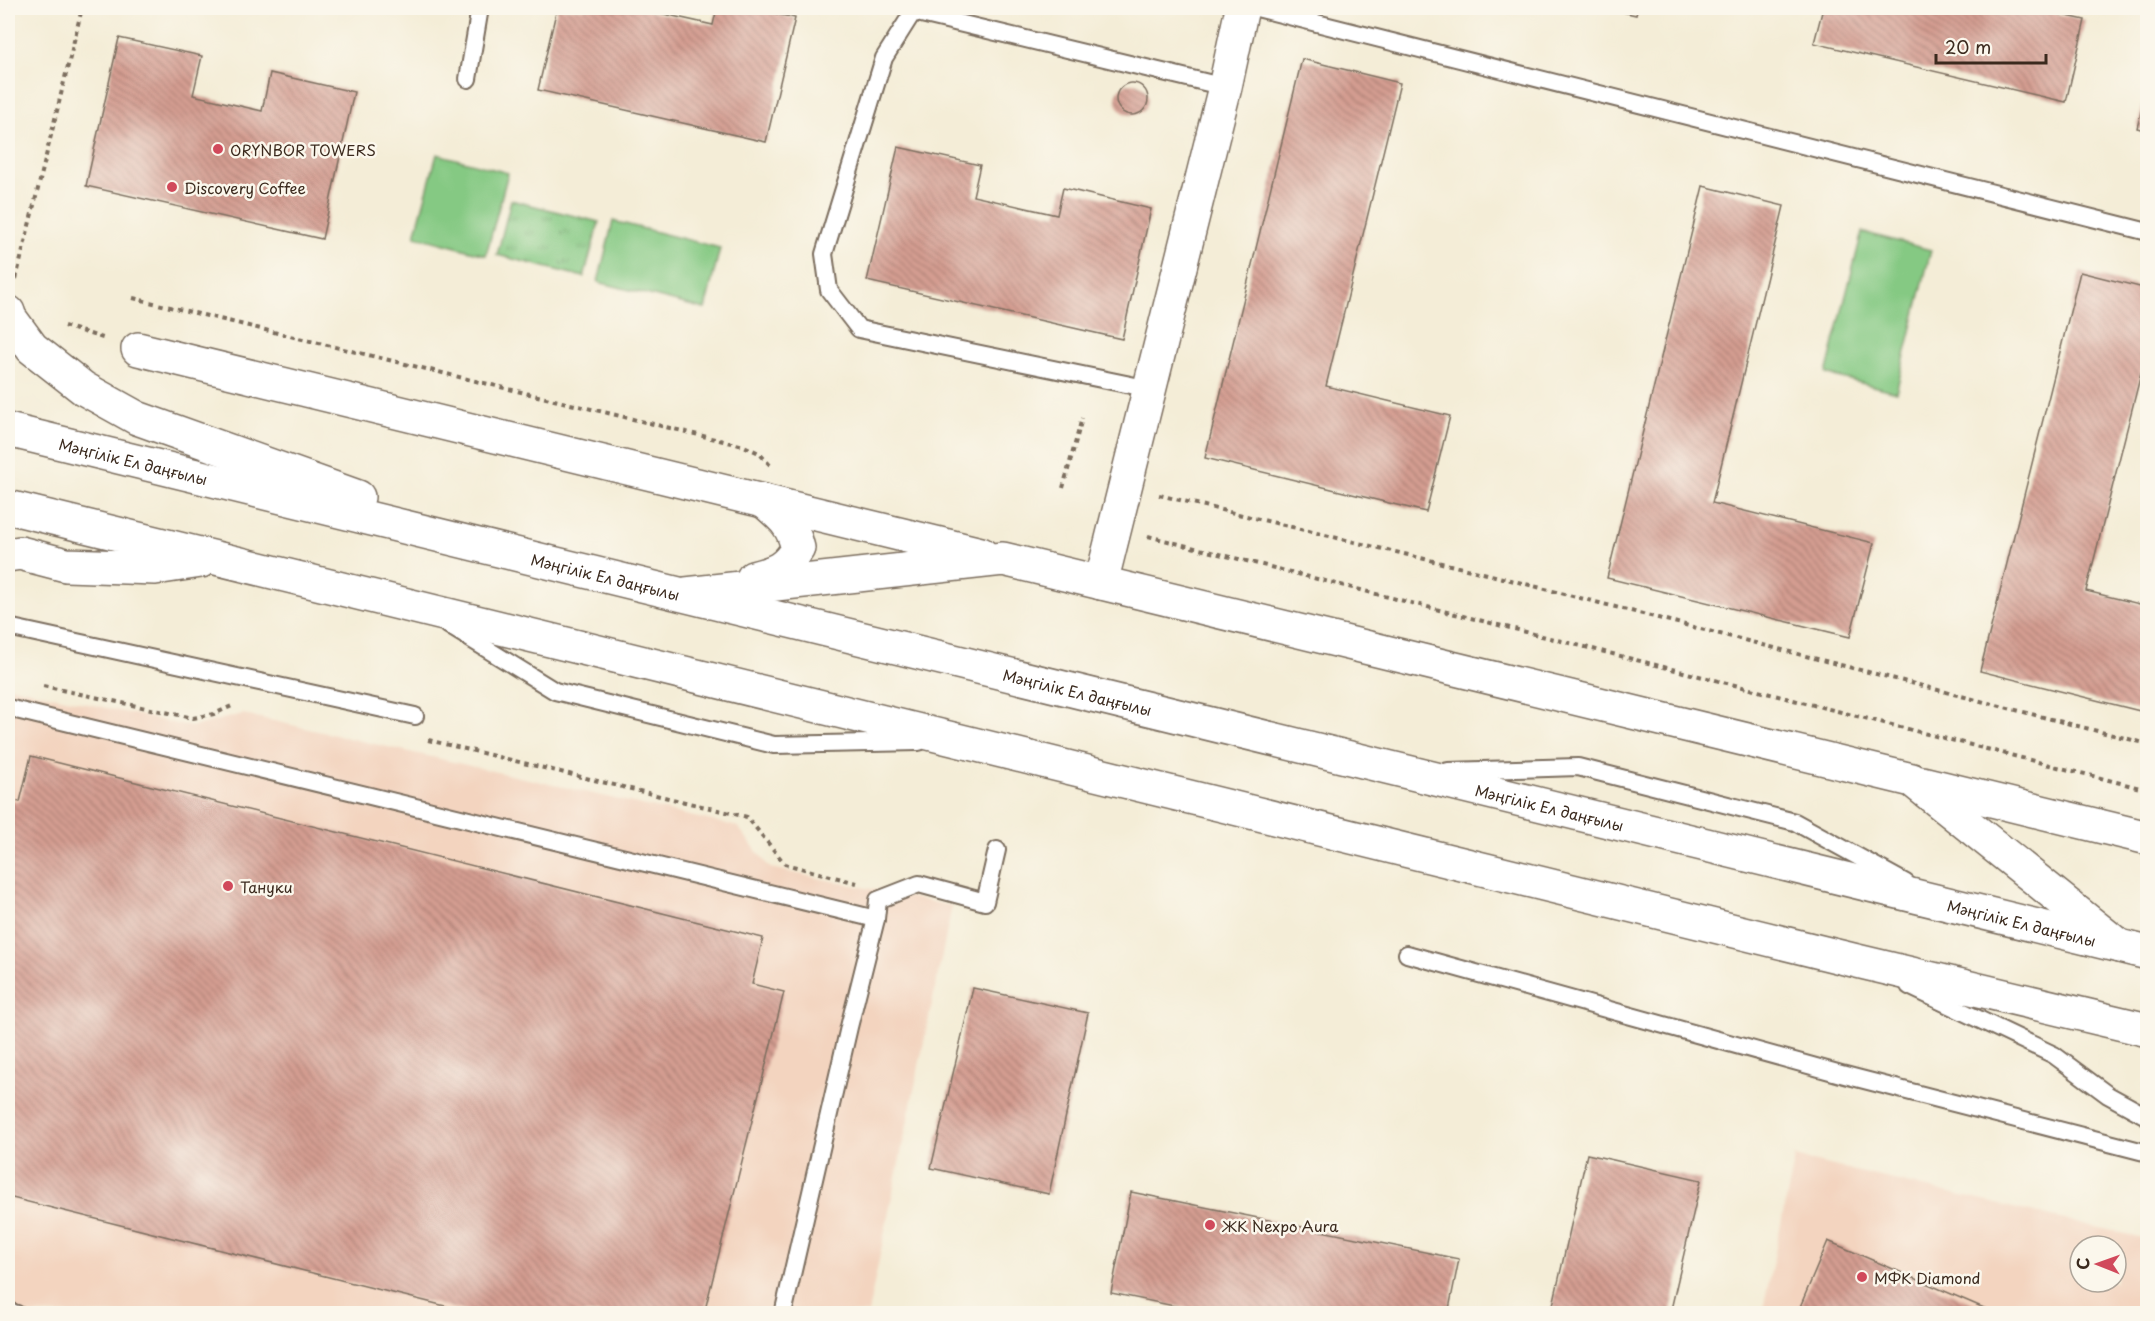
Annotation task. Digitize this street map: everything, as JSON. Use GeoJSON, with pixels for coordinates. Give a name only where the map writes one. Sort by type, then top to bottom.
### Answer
{"type":"FeatureCollection","features":[{"type":"Feature","properties":{"kind":"main road"},"geometry":{"type":"LineString","coordinates":[[1101,584],[1225,87],[1242,8]]}},
{"type":"Feature","properties":{"kind":"main road"},"geometry":{"type":"LineString","coordinates":[[14,300],[10,318],[32,348],[83,388],[137,418],[364,499],[486,547]]}},
{"type":"Feature","properties":{"kind":"main road"},"geometry":{"type":"LineString","coordinates":[[138,349],[2148,838]]}},
{"type":"Feature","properties":{"kind":"main road","name":"Мәңгілік Ел даңғылы"},"geometry":{"type":"LineString","coordinates":[[8,430],[2133,950]]}},
{"type":"Feature","properties":{"kind":"main road"},"geometry":{"type":"LineString","coordinates":[[681,595],[776,572],[789,563],[798,548],[794,532],[784,519],[763,501]]}},
{"type":"Feature","properties":{"kind":"main road"},"geometry":{"type":"LineString","coordinates":[[8,507],[1857,962],[2148,1030]]}},
{"type":"Feature","properties":{"kind":"main road"},"geometry":{"type":"LineString","coordinates":[[8,555],[20,554],[66,565],[155,568],[216,558]]}},
{"type":"Feature","properties":{"kind":"main road"},"geometry":{"type":"LineString","coordinates":[[681,595],[1003,559]]}},
{"type":"Feature","properties":{"kind":"main road"},"geometry":{"type":"LineString","coordinates":[[1912,780],[2133,950]]}},
{"type":"Feature","properties":{"kind":"lane"},"geometry":{"type":"LineString","coordinates":[[468,79],[480,8]]}},
{"type":"Feature","properties":{"kind":"lane"},"geometry":{"type":"LineString","coordinates":[[1257,8],[2148,232]]}},
{"type":"Feature","properties":{"kind":"lane"},"geometry":{"type":"LineString","coordinates":[[1150,388],[858,329],[829,290],[824,254],[884,58],[913,12],[1225,87]]}},
{"type":"Feature","properties":{"kind":"lane"},"geometry":{"type":"LineString","coordinates":[[422,609],[555,691],[774,745],[958,741]]}},
{"type":"Feature","properties":{"kind":"lane"},"geometry":{"type":"LineString","coordinates":[[8,627],[415,716]]}},
{"type":"Feature","properties":{"kind":"lane"},"geometry":{"type":"LineString","coordinates":[[8,708],[876,919]]}},
{"type":"Feature","properties":{"kind":"lane"},"geometry":{"type":"LineString","coordinates":[[1408,772],[1578,767],[1795,822],[1944,903]]}},
{"type":"Feature","properties":{"kind":"lane"},"geometry":{"type":"LineString","coordinates":[[783,1314],[876,919],[878,900],[919,884],[985,902],[997,850]]}},
{"type":"Feature","properties":{"kind":"lane"},"geometry":{"type":"LineString","coordinates":[[1407,954],[1841,1074],[2148,1153]]}},
{"type":"Feature","properties":{"kind":"lane"},"geometry":{"type":"LineString","coordinates":[[1857,962],[2054,1055],[2108,1095],[2148,1118]]}},
{"type":"Feature","properties":{"kind":"lane"},"geometry":{"type":"LineString","coordinates":[[8,1311],[17,1314]]}},
{"type":"Feature","properties":{"kind":"path"},"geometry":{"type":"LineString","coordinates":[[14,300],[15,278],[82,8]]}},
{"type":"Feature","properties":{"kind":"path"},"geometry":{"type":"LineString","coordinates":[[133,298],[744,446],[759,453],[775,470]]}},
{"type":"Feature","properties":{"kind":"path"},"geometry":{"type":"LineString","coordinates":[[55,323],[138,349]]}},
{"type":"Feature","properties":{"kind":"path"},"geometry":{"type":"LineString","coordinates":[[1063,488],[1082,418]]}},
{"type":"Feature","properties":{"kind":"path"},"geometry":{"type":"LineString","coordinates":[[1154,494],[1483,573],[2148,744]]}},
{"type":"Feature","properties":{"kind":"path"},"geometry":{"type":"LineString","coordinates":[[1116,528],[2148,790]]}},
{"type":"Feature","properties":{"kind":"path"},"geometry":{"type":"LineString","coordinates":[[42,686],[194,717],[214,714],[242,702]]}},
{"type":"Feature","properties":{"kind":"path"},"geometry":{"type":"LineString","coordinates":[[426,739],[747,817],[785,864],[896,893]]}},
{"type":"Feature","properties":{"kind":"shaded area"},"geometry":{"type":"Polygon","coordinates":[[[8,686],[191,727],[243,714],[738,827],[770,868],[952,906],[868,1313],[8,1314],[8,686]]]}},
{"type":"Feature","properties":{"kind":"shaded area"},"geometry":{"type":"Polygon","coordinates":[[[1795,1157],[2126,1234],[2068,1234],[2068,1294],[2128,1294],[2128,1235],[2147,1239],[2147,1313],[1762,1314],[1795,1157]]]}},
{"type":"Feature","properties":{"kind":"green space"},"geometry":{"type":"Polygon","coordinates":[[[437,154],[508,173],[486,255],[415,236],[437,154]]]}},
{"type":"Feature","properties":{"kind":"green space"},"geometry":{"type":"Polygon","coordinates":[[[511,200],[599,222],[584,277],[497,255],[511,200]]]}},
{"type":"Feature","properties":{"kind":"green space"},"geometry":{"type":"Polygon","coordinates":[[[613,221],[720,248],[705,309],[598,282],[613,221]]]}},
{"type":"Feature","properties":{"kind":"green space"},"geometry":{"type":"Polygon","coordinates":[[[1862,232],[1931,250],[1896,392],[1826,374],[1862,232]]]}},
{"type":"Feature","properties":{"kind":"building"},"geometry":{"type":"Polygon","coordinates":[[[557,8],[637,8],[713,25],[717,8],[750,8],[795,18],[766,142],[538,90],[557,8]]]}},
{"type":"Feature","properties":{"kind":"building"},"geometry":{"type":"Polygon","coordinates":[[[1605,8],[1638,8],[1636,15],[1605,8]]]}},
{"type":"Feature","properties":{"kind":"building"},"geometry":{"type":"Polygon","coordinates":[[[1823,8],[2032,8],[2085,20],[2066,102],[1814,43],[1823,8]]]}},
{"type":"Feature","properties":{"kind":"building","name":"ORYNBOR TOWERS"},"geometry":{"type":"Polygon","coordinates":[[[119,38],[202,56],[193,95],[262,111],[270,73],[354,92],[322,239],[86,186],[119,38]]]}},
{"type":"Feature","properties":{"kind":"building"},"geometry":{"type":"Polygon","coordinates":[[[1302,59],[1400,83],[1326,386],[1450,416],[1426,512],[1205,458],[1302,59]]]}},
{"type":"Feature","properties":{"kind":"building"},"geometry":{"type":"Polygon","coordinates":[[[1132,83],[1143,88],[1148,99],[1143,110],[1132,115],[1121,110],[1116,99],[1121,88],[1132,83]]]}},
{"type":"Feature","properties":{"kind":"building"},"geometry":{"type":"Polygon","coordinates":[[[2148,89],[2148,131],[2137,128],[2148,89]]]}},
{"type":"Feature","properties":{"kind":"building"},"geometry":{"type":"Polygon","coordinates":[[[898,147],[980,165],[973,196],[1057,215],[1063,188],[1151,209],[1122,339],[867,281],[898,147]]]}},
{"type":"Feature","properties":{"kind":"building"},"geometry":{"type":"Polygon","coordinates":[[[1703,186],[1784,206],[1712,503],[1874,543],[1850,637],[1607,578],[1703,186]]]}},
{"type":"Feature","properties":{"kind":"building"},"geometry":{"type":"Polygon","coordinates":[[[2080,272],[2148,289],[2148,346],[2086,591],[2148,606],[2148,713],[1980,671],[2080,272]]]}},
{"type":"Feature","properties":{"kind":"building"},"geometry":{"type":"Polygon","coordinates":[[[31,756],[763,938],[752,984],[784,992],[704,1314],[477,1314],[8,1197],[8,799],[20,802],[31,756]]]}},
{"type":"Feature","properties":{"kind":"building"},"geometry":{"type":"Polygon","coordinates":[[[973,988],[1088,1013],[1049,1194],[931,1168],[973,988]]]}},
{"type":"Feature","properties":{"kind":"building"},"geometry":{"type":"Polygon","coordinates":[[[1587,1154],[1701,1180],[1670,1314],[1551,1314],[1587,1154]]]}},
{"type":"Feature","properties":{"kind":"building","name":"ЖК Nexpo Aura"},"geometry":{"type":"Polygon","coordinates":[[[1131,1192],[1459,1259],[1448,1314],[1213,1314],[1111,1293],[1131,1192]]]}},
{"type":"Feature","properties":{"kind":"building","name":"МФК Diamond"},"geometry":{"type":"Polygon","coordinates":[[[1828,1241],[1998,1314],[1797,1314],[1828,1241]]]}},
{"type":"Feature","properties":{"kind":"place","name":"ORYNBOR TOWERS"},"geometry":{"type":"Point","coordinates":[218,149]}},
{"type":"Feature","properties":{"kind":"place","name":"Discovery Coffee"},"geometry":{"type":"Point","coordinates":[172,187]}},
{"type":"Feature","properties":{"kind":"place","name":"Тануки"},"geometry":{"type":"Point","coordinates":[228,886]}},
{"type":"Feature","properties":{"kind":"place","name":"ЖК Nexpo Aura"},"geometry":{"type":"Point","coordinates":[1210,1225]}},
{"type":"Feature","properties":{"kind":"place","name":"МФК Diamond"},"geometry":{"type":"Point","coordinates":[1862,1277]}}]}
